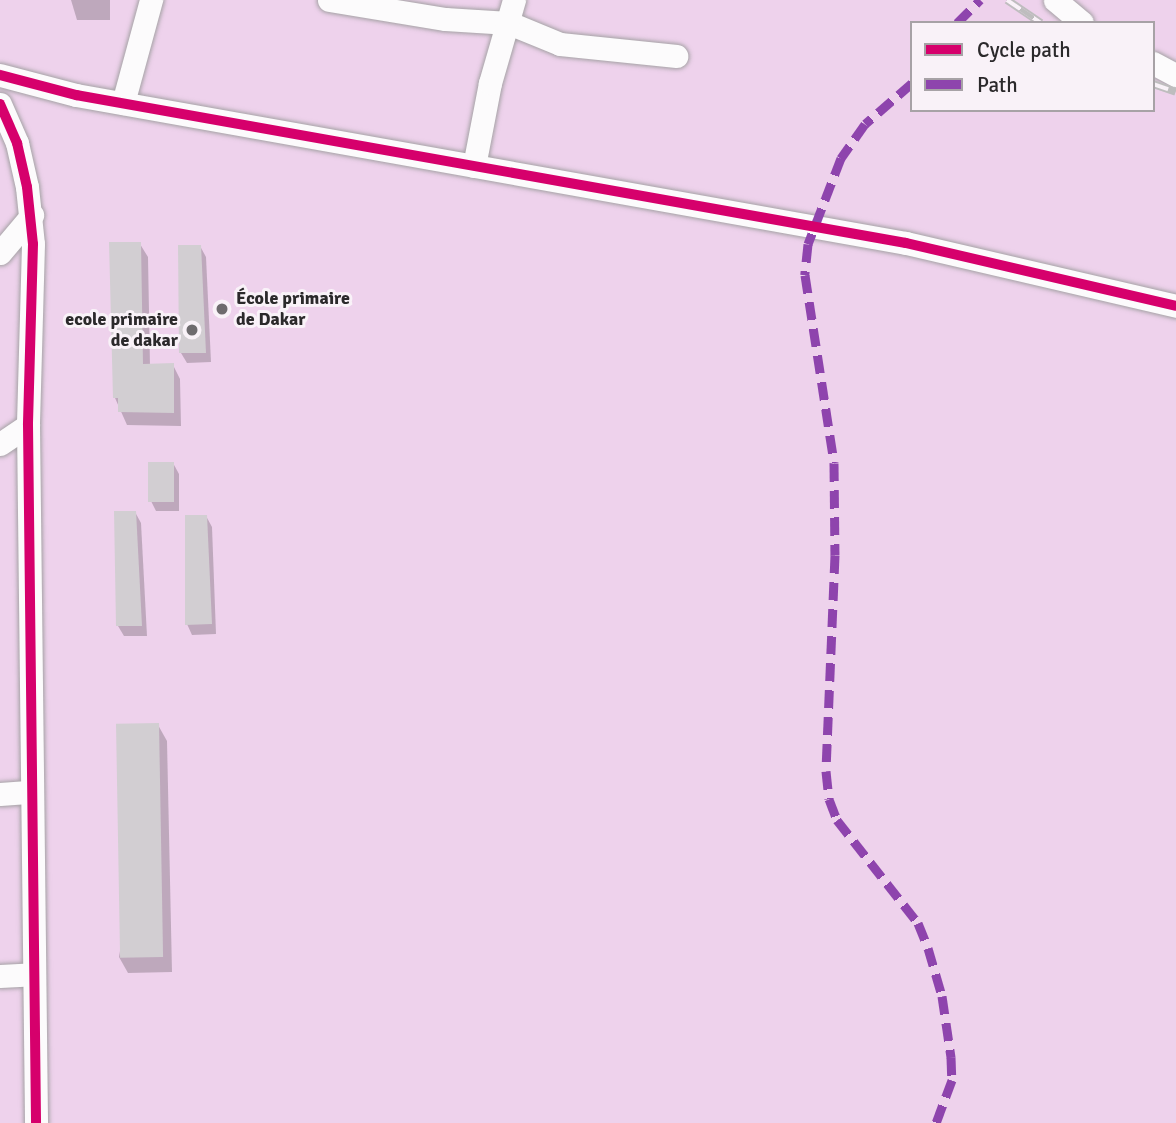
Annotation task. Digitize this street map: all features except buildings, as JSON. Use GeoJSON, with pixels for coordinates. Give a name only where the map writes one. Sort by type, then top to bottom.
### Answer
{"type":"FeatureCollection","features":[{"type":"Feature","properties":{"kind":"street"},"geometry":{"type":"LineString","coordinates":[[123,103],[150,0]]}},
{"type":"Feature","properties":{"kind":"street"},"geometry":{"type":"LineString","coordinates":[[329,0],[509,23],[560,44],[676,56]]}},
{"type":"Feature","properties":{"kind":"street"},"geometry":{"type":"LineString","coordinates":[[474,166],[490,83],[514,0]]}},
{"type":"Feature","properties":{"kind":"street"},"geometry":{"type":"LineString","coordinates":[[1055,0],[1080,21]]}},
{"type":"Feature","properties":{"kind":"street"},"geometry":{"type":"LineString","coordinates":[[1155,64],[1176,75]]}},
{"type":"Feature","properties":{"kind":"street"},"geometry":{"type":"LineString","coordinates":[[0,75],[123,103],[906,243],[1176,306]]}},
{"type":"Feature","properties":{"kind":"street"},"geometry":{"type":"LineString","coordinates":[[0,104],[8,143],[32,215],[28,425],[30,792],[36,1123]]}},
{"type":"Feature","properties":{"kind":"street"},"geometry":{"type":"LineString","coordinates":[[0,253],[32,215]]}},
{"type":"Feature","properties":{"kind":"street"},"geometry":{"type":"LineString","coordinates":[[0,443],[28,425]]}},
{"type":"Feature","properties":{"kind":"street"},"geometry":{"type":"LineString","coordinates":[[0,794],[30,792]]}},
{"type":"Feature","properties":{"kind":"street"},"geometry":{"type":"LineString","coordinates":[[0,976],[33,974]]}},
{"type":"Feature","properties":{"kind":"shaded area"},"geometry":{"type":"Polygon","coordinates":[[[0,0],[1176,0],[1176,1123],[0,1123],[0,0]]]}},
{"type":"Feature","properties":{"kind":"railway"},"geometry":{"type":"LineString","coordinates":[[1007,0],[1038,21]]}},
{"type":"Feature","properties":{"kind":"railway"},"geometry":{"type":"LineString","coordinates":[[1155,85],[1176,92]]}},
{"type":"Feature","properties":{"kind":"marked path"},"geometry":{"type":"LineString","coordinates":[[959,21],[980,0]]}},
{"type":"Feature","properties":{"kind":"marked path"},"geometry":{"type":"LineString","coordinates":[[910,85],[865,124],[841,158],[808,244],[805,275],[834,463],[835,555],[826,771],[829,799],[837,820],[918,923],[928,948],[942,996],[951,1057],[952,1080],[936,1123]]}},
{"type":"Feature","properties":{"kind":"cycle path"},"geometry":{"type":"LineString","coordinates":[[0,75],[76,95],[906,243],[1176,306]]}},
{"type":"Feature","properties":{"kind":"cycle path"},"geometry":{"type":"LineString","coordinates":[[0,104],[17,143],[27,187],[33,244],[28,425],[36,1123]]}},
{"type":"Feature","properties":{"kind":"place","name":"École primaire de Dakar"},"geometry":{"type":"Point","coordinates":[222,309]}},
{"type":"Feature","properties":{"kind":"place","name":"ecole primaire de dakar"},"geometry":{"type":"Point","coordinates":[192,330]}}]}
